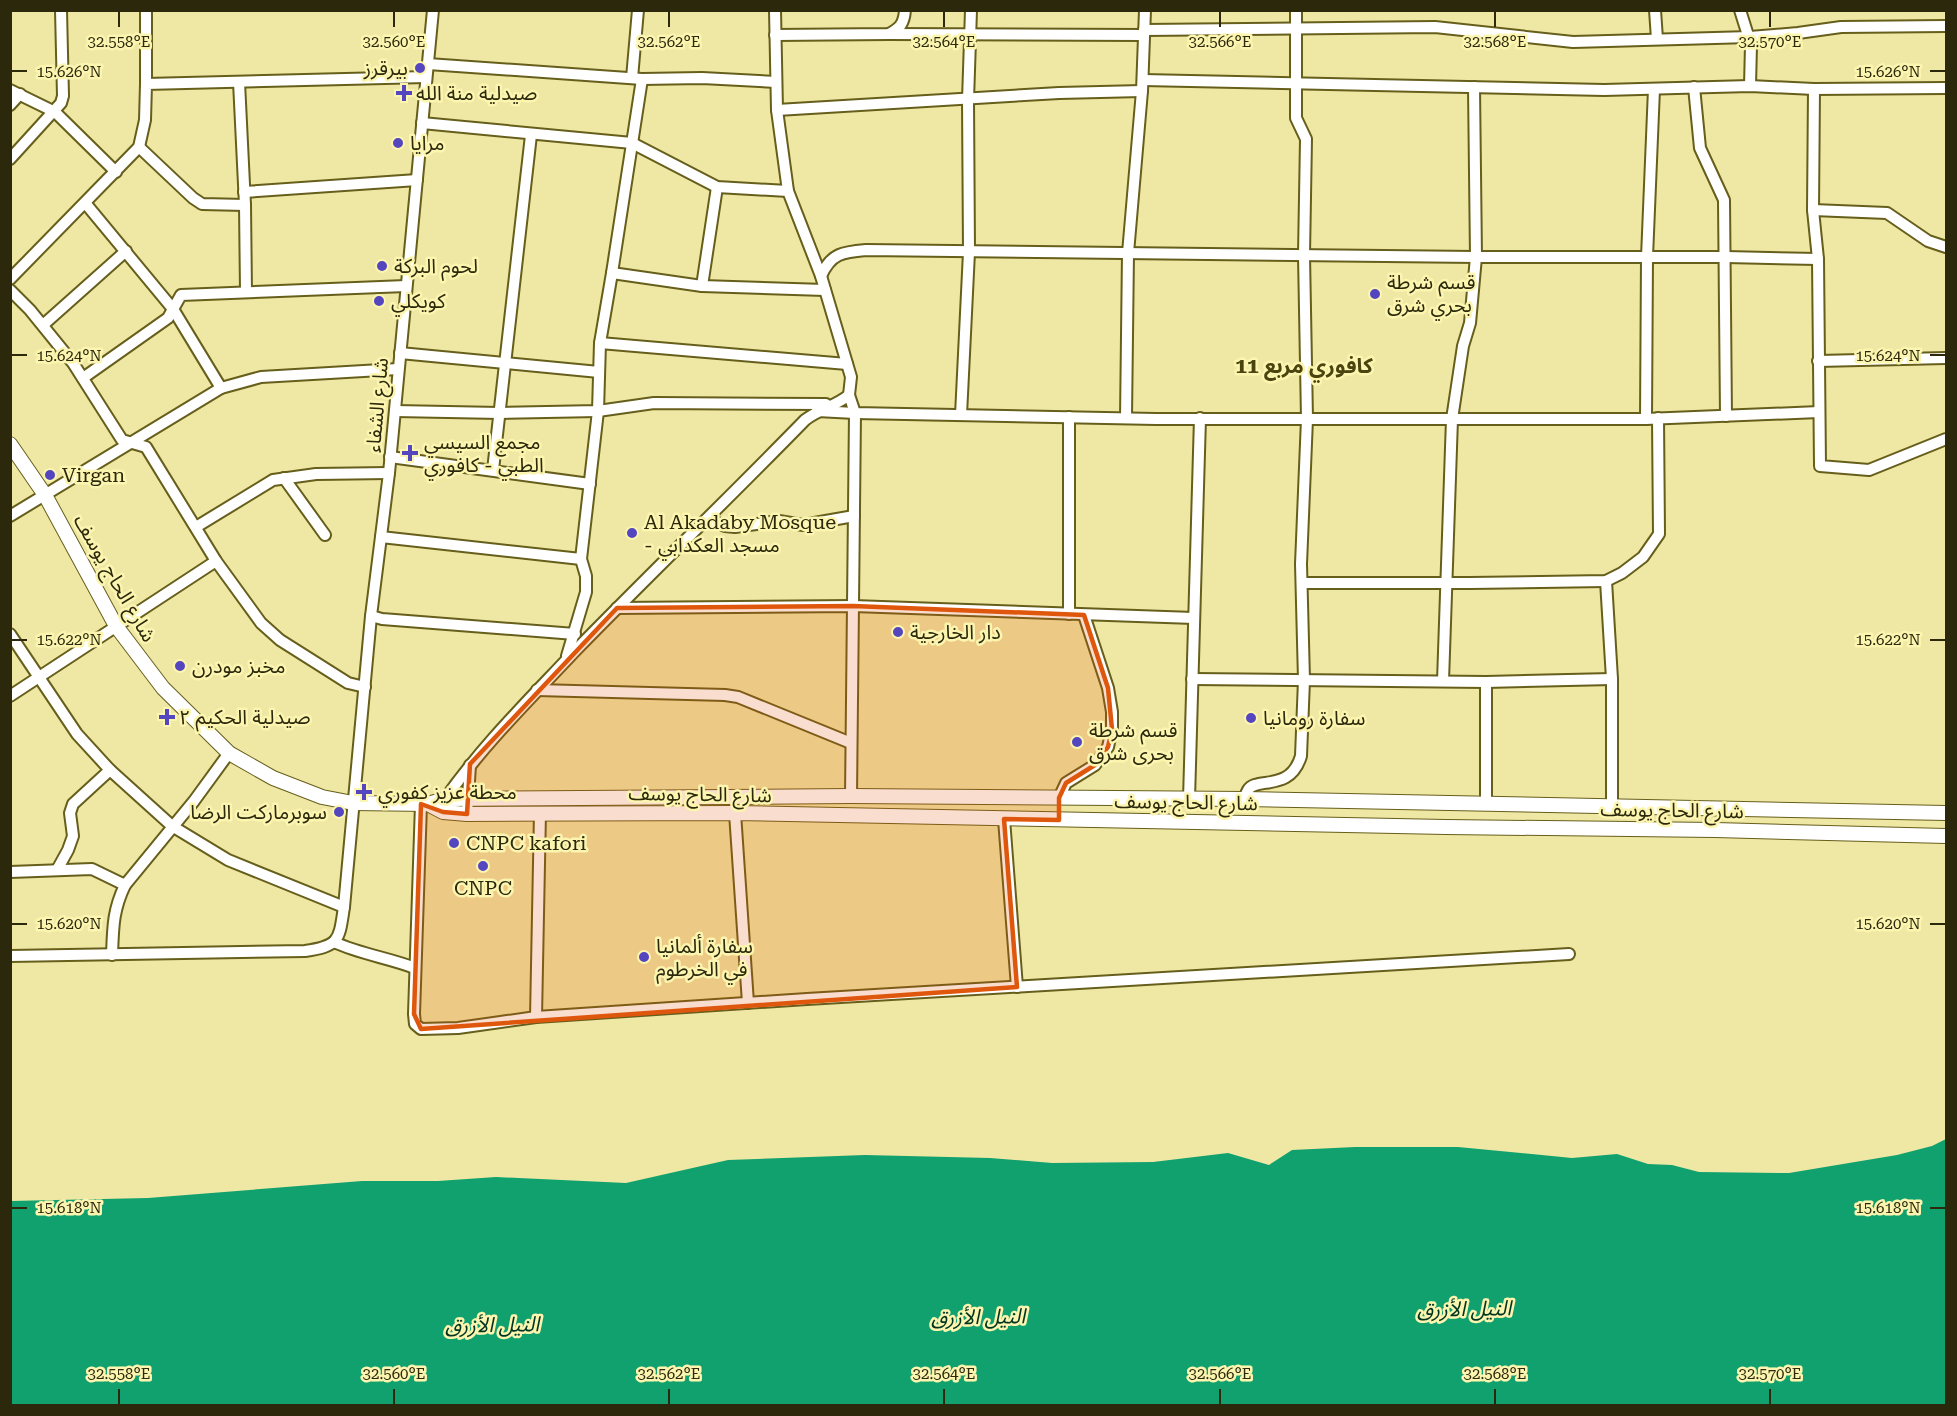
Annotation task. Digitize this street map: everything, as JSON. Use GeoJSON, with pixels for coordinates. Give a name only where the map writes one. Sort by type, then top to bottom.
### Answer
{"type":"FeatureCollection","features":[{"type":"Feature","properties":{"kind":"main road","name":"شارع الحاج يوسف"},"geometry":{"type":"LineString","coordinates":[[10,444],[45,495],[116,626],[163,688],[229,753],[290,785],[322,797],[353,803],[444,806],[467,814],[735,813],[1947,836]]}},
{"type":"Feature","properties":{"kind":"main road","name":"شارع الحاج يوسف"},"geometry":{"type":"LineString","coordinates":[[444,806],[467,799],[850,796],[1245,799],[1947,813]]}},
{"type":"Feature","properties":{"kind":"main road"},"geometry":{"type":"LineString","coordinates":[[1059,798],[1059,820]]}},
{"type":"Feature","properties":{"kind":"main road"},"geometry":{"type":"LineString","coordinates":[[1830,811],[1830,833]]}},
{"type":"Feature","properties":{"kind":"street"},"geometry":{"type":"LineString","coordinates":[[13,154],[61,104],[63,96],[61,10]]}},
{"type":"Feature","properties":{"kind":"street"},"geometry":{"type":"LineString","coordinates":[[12,275],[86,204],[140,147],[145,120],[147,84],[146,10]]}},
{"type":"Feature","properties":{"kind":"street","name":"شارع الشفاء"},"geometry":{"type":"LineString","coordinates":[[334,942],[340,933],[344,908],[371,615],[389,473],[433,10]]}},
{"type":"Feature","properties":{"kind":"street"},"geometry":{"type":"LineString","coordinates":[[566,661],[586,592],[586,576],[581,559],[598,411],[600,343],[632,143],[637,79],[638,10]]}},
{"type":"Feature","properties":{"kind":"street"},"geometry":{"type":"LineString","coordinates":[[444,806],[470,764],[537,690],[617,608],[805,420],[849,394],[852,386],[848,364],[821,276],[788,191],[777,110],[775,10]]}},
{"type":"Feature","properties":{"kind":"street"},"geometry":{"type":"LineString","coordinates":[[889,34],[900,28],[905,10]]}},
{"type":"Feature","properties":{"kind":"street"},"geometry":{"type":"LineString","coordinates":[[961,415],[969,252],[968,100],[971,10]]}},
{"type":"Feature","properties":{"kind":"street"},"geometry":{"type":"LineString","coordinates":[[1126,418],[1128,253],[1142,86],[1145,10]]}},
{"type":"Feature","properties":{"kind":"street"},"geometry":{"type":"LineString","coordinates":[[1245,799],[1248,789],[1252,786],[1292,775],[1298,767],[1301,756],[1304,680],[1302,583],[1306,418],[1304,255],[1306,139],[1296,118],[1296,10]]}},
{"type":"Feature","properties":{"kind":"street"},"geometry":{"type":"LineString","coordinates":[[1654,10],[1657,39]]}},
{"type":"Feature","properties":{"kind":"street"},"geometry":{"type":"LineString","coordinates":[[1740,10],[1750,37],[1750,86]]}},
{"type":"Feature","properties":{"kind":"street"},"geometry":{"type":"LineString","coordinates":[[775,35],[971,36],[1435,27],[1573,42],[1750,37],[1840,27],[1947,26]]}},
{"type":"Feature","properties":{"kind":"street"},"geometry":{"type":"LineString","coordinates":[[428,64],[637,79],[702,78],[776,82]]}},
{"type":"Feature","properties":{"kind":"street"},"geometry":{"type":"LineString","coordinates":[[147,84],[426,77]]}},
{"type":"Feature","properties":{"kind":"street"},"geometry":{"type":"LineString","coordinates":[[239,82],[245,205],[246,292]]}},
{"type":"Feature","properties":{"kind":"street"},"geometry":{"type":"LineString","coordinates":[[777,110],[968,100],[1142,86],[1296,83],[1654,89],[1750,86],[1814,89],[1947,88]]}},
{"type":"Feature","properties":{"kind":"street"},"geometry":{"type":"LineString","coordinates":[[1443,681],[1452,419],[1463,346],[1470,323],[1476,257],[1474,87]]}},
{"type":"Feature","properties":{"kind":"street"},"geometry":{"type":"LineString","coordinates":[[1694,87],[1700,148],[1724,200],[1726,416]]}},
{"type":"Feature","properties":{"kind":"street"},"geometry":{"type":"LineString","coordinates":[[1646,419],[1647,257],[1654,89]]}},
{"type":"Feature","properties":{"kind":"street"},"geometry":{"type":"LineString","coordinates":[[1814,89],[1813,210],[1818,259],[1820,466],[1869,470],[1947,439]]}},
{"type":"Feature","properties":{"kind":"street"},"geometry":{"type":"LineString","coordinates":[[10,105],[15,92],[55,112],[116,172]]}},
{"type":"Feature","properties":{"kind":"street"},"geometry":{"type":"LineString","coordinates":[[422,123],[632,143],[717,187],[788,191]]}},
{"type":"Feature","properties":{"kind":"street"},"geometry":{"type":"LineString","coordinates":[[493,470],[531,135]]}},
{"type":"Feature","properties":{"kind":"street"},"geometry":{"type":"LineString","coordinates":[[140,147],[202,204],[245,205]]}},
{"type":"Feature","properties":{"kind":"street"},"geometry":{"type":"LineString","coordinates":[[244,192],[417,180]]}},
{"type":"Feature","properties":{"kind":"street"},"geometry":{"type":"LineString","coordinates":[[702,286],[717,187]]}},
{"type":"Feature","properties":{"kind":"street"},"geometry":{"type":"LineString","coordinates":[[86,204],[173,309],[221,388]]}},
{"type":"Feature","properties":{"kind":"street"},"geometry":{"type":"LineString","coordinates":[[1813,210],[1887,213],[1928,241],[1947,246]]}},
{"type":"Feature","properties":{"kind":"street"},"geometry":{"type":"LineString","coordinates":[[43,325],[126,251]]}},
{"type":"Feature","properties":{"kind":"street"},"geometry":{"type":"LineString","coordinates":[[821,276],[826,263],[834,256],[848,252],[1818,259]]}},
{"type":"Feature","properties":{"kind":"street"},"geometry":{"type":"LineString","coordinates":[[612,273],[702,286],[825,290]]}},
{"type":"Feature","properties":{"kind":"street"},"geometry":{"type":"LineString","coordinates":[[83,378],[168,318],[181,295],[406,286]]}},
{"type":"Feature","properties":{"kind":"street"},"geometry":{"type":"LineString","coordinates":[[10,290],[43,325],[83,378],[122,440],[146,447],[216,561],[261,623],[280,640],[348,683],[365,687]]}},
{"type":"Feature","properties":{"kind":"street"},"geometry":{"type":"LineString","coordinates":[[600,343],[848,364]]}},
{"type":"Feature","properties":{"kind":"street"},"geometry":{"type":"LineString","coordinates":[[400,352],[599,372]]}},
{"type":"Feature","properties":{"kind":"street"},"geometry":{"type":"LineString","coordinates":[[1818,361],[1947,358]]}},
{"type":"Feature","properties":{"kind":"street"},"geometry":{"type":"LineString","coordinates":[[10,516],[221,388],[261,377],[398,369]]}},
{"type":"Feature","properties":{"kind":"street"},"geometry":{"type":"LineString","coordinates":[[849,394],[855,413],[850,796]]}},
{"type":"Feature","properties":{"kind":"street"},"geometry":{"type":"LineString","coordinates":[[395,411],[500,413],[598,411],[654,403],[835,404]]}},
{"type":"Feature","properties":{"kind":"street"},"geometry":{"type":"LineString","coordinates":[[817,411],[1126,418],[1452,419],[1646,419],[1819,412]]}},
{"type":"Feature","properties":{"kind":"street"},"geometry":{"type":"LineString","coordinates":[[1069,614],[1070,417]]}},
{"type":"Feature","properties":{"kind":"street"},"geometry":{"type":"LineString","coordinates":[[1189,799],[1200,418]]}},
{"type":"Feature","properties":{"kind":"street"},"geometry":{"type":"LineString","coordinates":[[1302,583],[1606,581],[1622,573],[1643,557],[1659,534],[1658,418]]}},
{"type":"Feature","properties":{"kind":"street"},"geometry":{"type":"LineString","coordinates":[[390,457],[590,484]]}},
{"type":"Feature","properties":{"kind":"street"},"geometry":{"type":"LineString","coordinates":[[196,527],[273,480],[316,474],[389,473]]}},
{"type":"Feature","properties":{"kind":"street"},"geometry":{"type":"LineString","coordinates":[[284,478],[325,535]]}},
{"type":"Feature","properties":{"kind":"street"},"geometry":{"type":"LineString","coordinates":[[708,519],[725,526],[735,527],[779,521],[803,525],[854,516]]}},
{"type":"Feature","properties":{"kind":"street"},"geometry":{"type":"LineString","coordinates":[[381,537],[581,559]]}},
{"type":"Feature","properties":{"kind":"street"},"geometry":{"type":"LineString","coordinates":[[10,696],[216,561]]}},
{"type":"Feature","properties":{"kind":"street"},"geometry":{"type":"LineString","coordinates":[[1606,581],[1612,679],[1612,806]]}},
{"type":"Feature","properties":{"kind":"street"},"geometry":{"type":"LineString","coordinates":[[617,608],[853,606],[1194,618]]}},
{"type":"Feature","properties":{"kind":"street"},"geometry":{"type":"LineString","coordinates":[[371,615],[382,619],[575,634]]}},
{"type":"Feature","properties":{"kind":"street"},"geometry":{"type":"LineString","coordinates":[[1059,798],[1066,783],[1095,765],[1108,747],[1112,729],[1108,688],[1084,615]]}},
{"type":"Feature","properties":{"kind":"street"},"geometry":{"type":"LineString","coordinates":[[10,634],[77,734],[110,770],[172,826],[228,860],[344,908]]}},
{"type":"Feature","properties":{"kind":"street"},"geometry":{"type":"LineString","coordinates":[[1192,679],[1486,682],[1612,679]]}},
{"type":"Feature","properties":{"kind":"street"},"geometry":{"type":"LineString","coordinates":[[1486,682],[1486,804]]}},
{"type":"Feature","properties":{"kind":"street"},"geometry":{"type":"LineString","coordinates":[[537,690],[732,696],[851,743]]}},
{"type":"Feature","properties":{"kind":"street"},"geometry":{"type":"LineString","coordinates":[[112,955],[116,903],[125,885],[229,753]]}},
{"type":"Feature","properties":{"kind":"street"},"geometry":{"type":"LineString","coordinates":[[467,814],[470,764]]}},
{"type":"Feature","properties":{"kind":"street"},"geometry":{"type":"LineString","coordinates":[[57,870],[73,836],[70,813],[73,804],[110,770]]}},
{"type":"Feature","properties":{"kind":"street"},"geometry":{"type":"LineString","coordinates":[[424,804],[415,968],[415,1024],[421,1029],[458,1028],[536,1017],[1569,954]]}},
{"type":"Feature","properties":{"kind":"street"},"geometry":{"type":"LineString","coordinates":[[536,1017],[540,812]]}},
{"type":"Feature","properties":{"kind":"street"},"geometry":{"type":"LineString","coordinates":[[735,813],[748,1004]]}},
{"type":"Feature","properties":{"kind":"street"},"geometry":{"type":"LineString","coordinates":[[1004,819],[1017,987]]}},
{"type":"Feature","properties":{"kind":"street"},"geometry":{"type":"LineString","coordinates":[[10,872],[92,869],[125,885]]}},
{"type":"Feature","properties":{"kind":"street"},"geometry":{"type":"LineString","coordinates":[[10,956],[305,951],[322,949],[334,942],[359,952],[392,959],[415,968]]}},
{"type":"Feature","properties":{"kind":"highlighted area"},"geometry":{"type":"Polygon","coordinates":[[[853,606],[1084,615],[1108,688],[1112,729],[1108,747],[1095,765],[1066,783],[1059,798],[1059,820],[1004,819],[1017,987],[421,1029],[414,1014],[421,804],[443,812],[467,814],[470,764],[617,608],[853,606]]]}},
{"type":"Feature","properties":{"kind":"water","name":"النيل الأزرق"},"geometry":{"type":"Polygon","coordinates":[[[1946,1139],[1946,1405],[11,1405],[11,1201],[148,1198],[362,1181],[438,1181],[496,1177],[626,1183],[728,1160],[865,1155],[990,1158],[1052,1163],[1153,1162],[1228,1153],[1269,1165],[1292,1150],[1355,1147],[1458,1147],[1572,1158],[1617,1154],[1648,1164],[1672,1165],[1699,1172],[1789,1173],[1897,1155],[1932,1146],[1946,1139]]]}},
{"type":"Feature","properties":{"kind":"place","name":"بيرقرز"},"geometry":{"type":"Point","coordinates":[420,68]}},
{"type":"Feature","properties":{"kind":"place","name":"صيدلية منة الله"},"geometry":{"type":"Point","coordinates":[404,93]}},
{"type":"Feature","properties":{"kind":"place","name":"مرايا"},"geometry":{"type":"Point","coordinates":[398,143]}},
{"type":"Feature","properties":{"kind":"place","name":"لحوم البركة"},"geometry":{"type":"Point","coordinates":[382,266]}},
{"type":"Feature","properties":{"kind":"place","name":"قسم شرطة بحري شرق"},"geometry":{"type":"Point","coordinates":[1375,294]}},
{"type":"Feature","properties":{"kind":"place","name":"كويكلي"},"geometry":{"type":"Point","coordinates":[379,301]}},
{"type":"Feature","properties":{"kind":"place","name":"مجمع السيسي الطبي - كافوري"},"geometry":{"type":"Point","coordinates":[410,453]}},
{"type":"Feature","properties":{"kind":"place","name":"Virgan"},"geometry":{"type":"Point","coordinates":[50,475]}},
{"type":"Feature","properties":{"kind":"place","name":"Al Akadaby Mosque - مسجد العكدابي"},"geometry":{"type":"Point","coordinates":[632,533]}},
{"type":"Feature","properties":{"kind":"place","name":"دار الخارجية"},"geometry":{"type":"Point","coordinates":[898,632]}},
{"type":"Feature","properties":{"kind":"place","name":"مخبز مودرن"},"geometry":{"type":"Point","coordinates":[180,666]}},
{"type":"Feature","properties":{"kind":"place","name":"صيدلية الحكيم ٢"},"geometry":{"type":"Point","coordinates":[167,717]}},
{"type":"Feature","properties":{"kind":"place","name":"سفارة رومانيا"},"geometry":{"type":"Point","coordinates":[1251,718]}},
{"type":"Feature","properties":{"kind":"place","name":"قسم شرطة بحرى شرق"},"geometry":{"type":"Point","coordinates":[1077,742]}},
{"type":"Feature","properties":{"kind":"place","name":"محطة عزيز كفوري"},"geometry":{"type":"Point","coordinates":[364,792]}},
{"type":"Feature","properties":{"kind":"place","name":"سوبرماركت الرضا"},"geometry":{"type":"Point","coordinates":[339,812]}},
{"type":"Feature","properties":{"kind":"place","name":"CNPC kafori"},"geometry":{"type":"Point","coordinates":[454,843]}},
{"type":"Feature","properties":{"kind":"place","name":"CNPC"},"geometry":{"type":"Point","coordinates":[483,866]}},
{"type":"Feature","properties":{"kind":"place","name":"سفارة ألمانيا في الخرطوم"},"geometry":{"type":"Point","coordinates":[644,957]}},
{"type":"Feature","properties":{"kind":"district","name":"كافوري مربع 11"},"geometry":{"type":"Point","coordinates":[1304,366]}}]}
